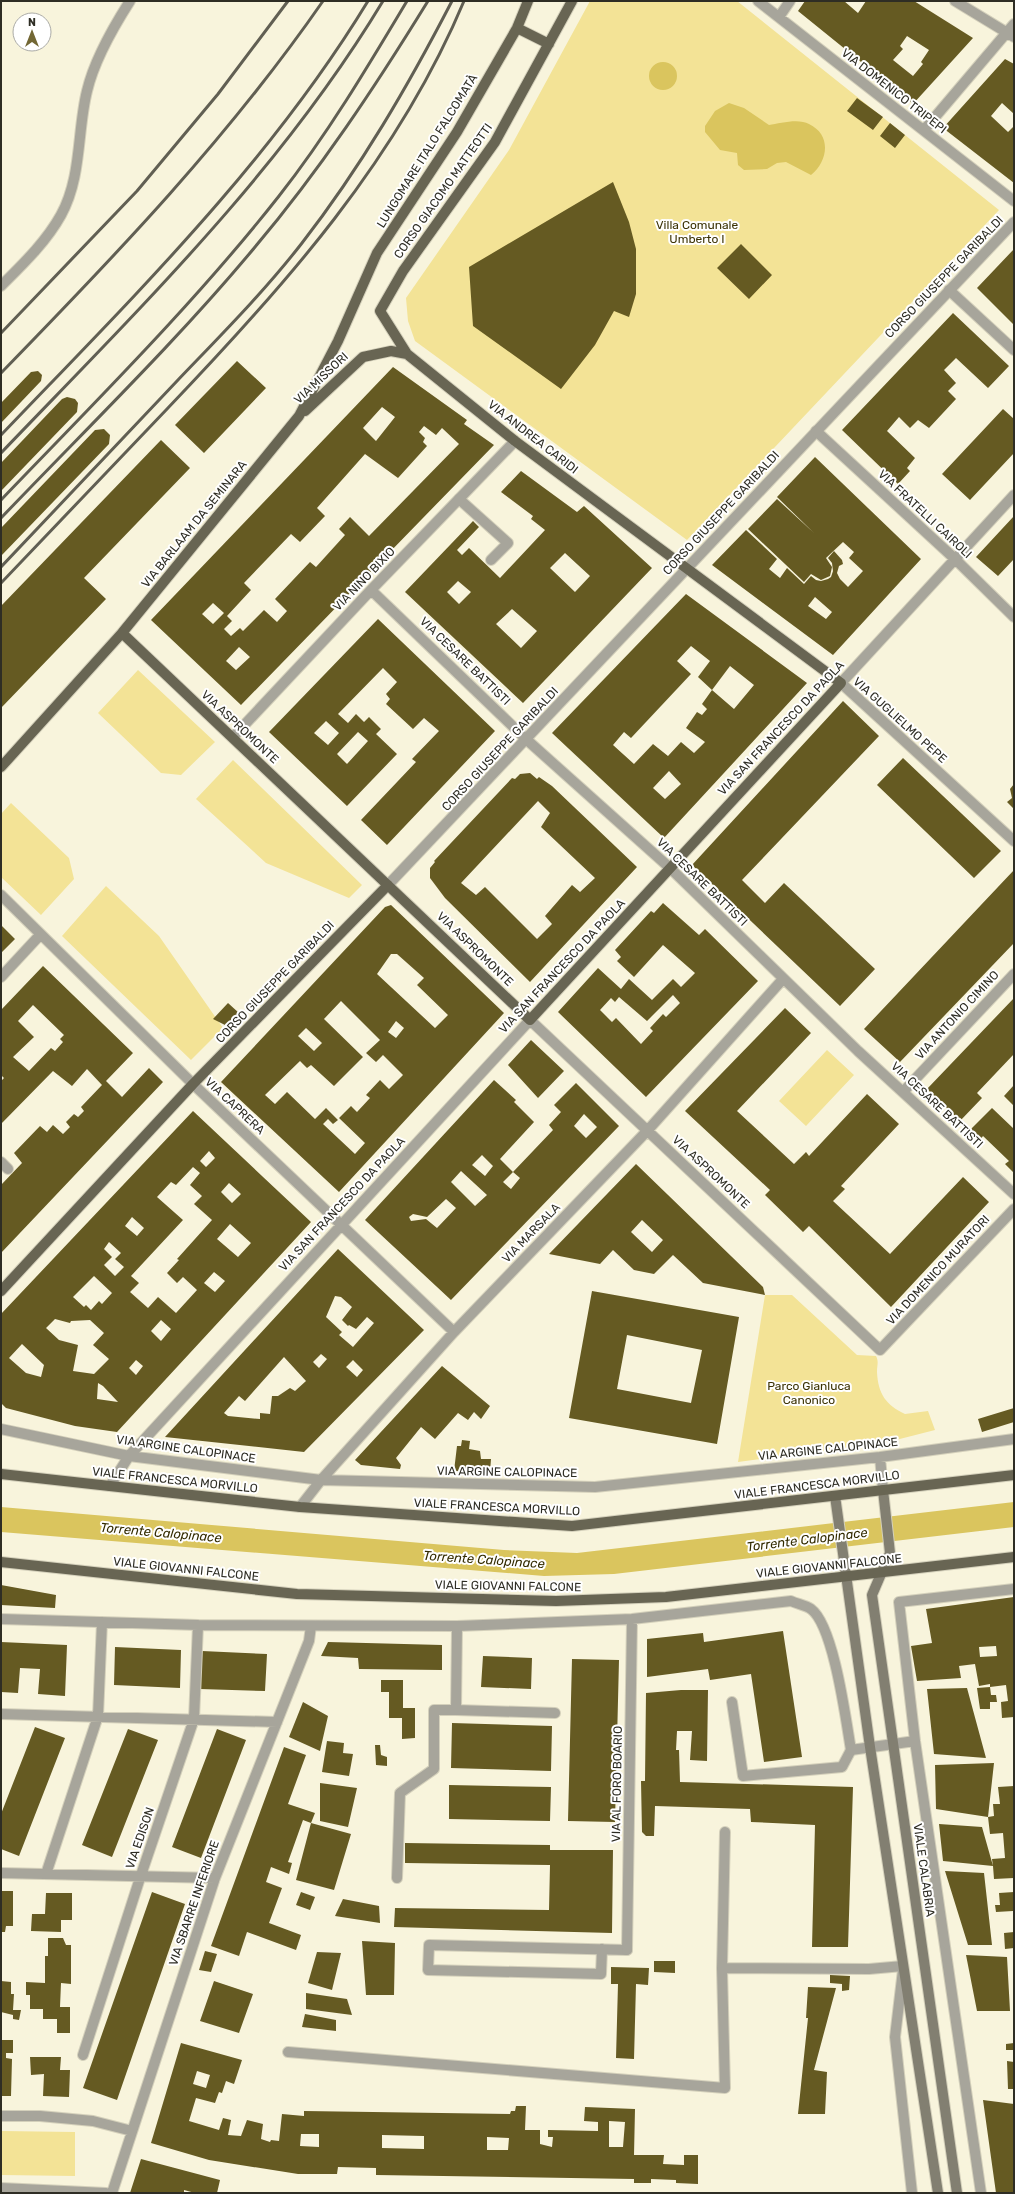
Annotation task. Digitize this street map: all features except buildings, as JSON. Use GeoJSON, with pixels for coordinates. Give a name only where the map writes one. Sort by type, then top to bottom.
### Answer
{"type":"FeatureCollection","features":[{"type":"Feature","properties":{"kind":"main road","name":"LUNGOMARE ITALO FALCOMATÀ"},"geometry":{"type":"LineString","coordinates":[[368,271],[377,253],[457,132],[517,28],[528,1]]}},
{"type":"Feature","properties":{"kind":"main road","name":"CORSO GIACOMO MATTEOTTI"},"geometry":{"type":"LineString","coordinates":[[380,311],[404,271],[495,142],[572,1]]}},
{"type":"Feature","properties":{"kind":"main road"},"geometry":{"type":"LineString","coordinates":[[517,28],[549,44]]}},
{"type":"Feature","properties":{"kind":"main road","name":"VIA BARLAAM DA SEMINARA"},"geometry":{"type":"LineString","coordinates":[[1,767],[122,633],[299,416],[338,341],[368,271]]}},
{"type":"Feature","properties":{"kind":"main road","name":"VIA ANDREA CARIDI"},"geometry":{"type":"LineString","coordinates":[[380,311],[407,354],[515,441],[686,568]]}},
{"type":"Feature","properties":{"kind":"main road","name":"VIA MISSORI"},"geometry":{"type":"LineString","coordinates":[[299,416],[363,357],[391,351],[407,354]]}},
{"type":"Feature","properties":{"kind":"main road","name":"VIA GUGLIELMO PEPE"},"geometry":{"type":"LineString","coordinates":[[686,568],[841,682]]}},
{"type":"Feature","properties":{"kind":"main road","name":"VIA ASPROMONTE"},"geometry":{"type":"LineString","coordinates":[[122,633],[530,1020]]}},
{"type":"Feature","properties":{"kind":"main road","name":"VIA SAN FRANCESCO DA PAOLA"},"geometry":{"type":"LineString","coordinates":[[530,1020],[841,682]]}},
{"type":"Feature","properties":{"kind":"main road","name":"CORSO GIUSEPPE GARIBALDI"},"geometry":{"type":"LineString","coordinates":[[1,1291],[193,1084],[388,885]]}},
{"type":"Feature","properties":{"kind":"main road","name":"VIALE FRANCESCA MORVILLO"},"geometry":{"type":"LineString","coordinates":[[1,1474],[300,1507],[572,1526],[1014,1475]]}},
{"type":"Feature","properties":{"kind":"main road","name":"VIALE CALABRIA"},"geometry":{"type":"LineString","coordinates":[[883,1490],[890,1553],[872,1595],[957,2193]]}},
{"type":"Feature","properties":{"kind":"main road"},"geometry":{"type":"LineString","coordinates":[[835,1496],[870,1747],[938,2193]]}},
{"type":"Feature","properties":{"kind":"main road","name":"VIALE GIOVANNI FALCONE"},"geometry":{"type":"LineString","coordinates":[[1,1562],[298,1594],[556,1601],[666,1597],[1014,1557]]}},
{"type":"Feature","properties":{"kind":"street"},"geometry":{"type":"LineString","coordinates":[[1,286],[42,244],[62,214],[74,183],[87,90],[110,32],[130,1]]}},
{"type":"Feature","properties":{"kind":"street","name":"VIA DOMENICO TRIPEPI"},"geometry":{"type":"LineString","coordinates":[[758,1],[1014,201]]}},
{"type":"Feature","properties":{"kind":"street"},"geometry":{"type":"LineString","coordinates":[[779,17],[790,1]]}},
{"type":"Feature","properties":{"kind":"street"},"geometry":{"type":"LineString","coordinates":[[955,1],[1010,34]]}},
{"type":"Feature","properties":{"kind":"street"},"geometry":{"type":"LineString","coordinates":[[924,130],[1010,34],[1014,24]]}},
{"type":"Feature","properties":{"kind":"street","name":"CORSO GIUSEPPE GARIBALDI"},"geometry":{"type":"LineString","coordinates":[[388,885],[527,740],[686,568],[1014,222]]}},
{"type":"Feature","properties":{"kind":"street"},"geometry":{"type":"LineString","coordinates":[[949,290],[1014,350]]}},
{"type":"Feature","properties":{"kind":"street","name":"VIA FRATELLI CAIROLI"},"geometry":{"type":"LineString","coordinates":[[816,431],[955,559],[1014,617]]}},
{"type":"Feature","properties":{"kind":"street","name":"VIA NINO BIXIO"},"geometry":{"type":"LineString","coordinates":[[233,738],[371,590],[515,441]]}},
{"type":"Feature","properties":{"kind":"street","name":"VIA SAN FRANCESCO DA PAOLA"},"geometry":{"type":"LineString","coordinates":[[841,682],[1014,494]]}},
{"type":"Feature","properties":{"kind":"street"},"geometry":{"type":"LineString","coordinates":[[459,499],[508,543],[491,560]]}},
{"type":"Feature","properties":{"kind":"street","name":"VIA CESARE BATTISTI"},"geometry":{"type":"LineString","coordinates":[[371,590],[527,740],[670,868],[783,979],[1014,1194]]}},
{"type":"Feature","properties":{"kind":"street","name":"VIA GUGLIELMO PEPE"},"geometry":{"type":"LineString","coordinates":[[841,682],[1014,841]]}},
{"type":"Feature","properties":{"kind":"street","name":"VIA CAPRERA"},"geometry":{"type":"LineString","coordinates":[[1,895],[193,1084],[454,1332]]}},
{"type":"Feature","properties":{"kind":"street"},"geometry":{"type":"LineString","coordinates":[[1,977],[40,935]]}},
{"type":"Feature","properties":{"kind":"street","name":"VIA ANTONIO CIMINO"},"geometry":{"type":"LineString","coordinates":[[903,1092],[1014,974]]}},
{"type":"Feature","properties":{"kind":"street","name":"VIA MARSALA"},"geometry":{"type":"LineString","coordinates":[[300,1507],[321,1480],[454,1332],[648,1130],[783,979]]}},
{"type":"Feature","properties":{"kind":"street","name":"VIA SAN FRANCESCO DA PAOLA"},"geometry":{"type":"LineString","coordinates":[[110,1486],[129,1456],[530,1020]]}},
{"type":"Feature","properties":{"kind":"street","name":"VIA ASPROMONTE"},"geometry":{"type":"LineString","coordinates":[[530,1020],[880,1350]]}},
{"type":"Feature","properties":{"kind":"street","name":"VIA DOMENICO MURATORI"},"geometry":{"type":"LineString","coordinates":[[880,1350],[1014,1209]]}},
{"type":"Feature","properties":{"kind":"street","name":"VIA ARGINE CALOPINACE"},"geometry":{"type":"LineString","coordinates":[[1,1429],[129,1456],[321,1480],[595,1487],[880,1457],[1014,1439]]}},
{"type":"Feature","properties":{"kind":"street"},"geometry":{"type":"LineString","coordinates":[[880,1457],[883,1490]]}},
{"type":"Feature","properties":{"kind":"street","name":"VIALE CALABRIA"},"geometry":{"type":"LineString","coordinates":[[981,2193],[915,1741],[899,1602],[1014,1589]]}},
{"type":"Feature","properties":{"kind":"street"},"geometry":{"type":"LineString","coordinates":[[1,1619],[311,1626],[457,1626],[632,1619],[791,1601],[811,1609],[821,1621],[840,1678],[851,1750],[842,1767],[743,1776],[732,1702]]}},
{"type":"Feature","properties":{"kind":"street","name":"VIA AL FORO BOARIO"},"geometry":{"type":"LineString","coordinates":[[602,1949],[627,1950],[632,1619]]}},
{"type":"Feature","properties":{"kind":"street"},"geometry":{"type":"LineString","coordinates":[[46,1874],[98,1716],[102,1622]]}},
{"type":"Feature","properties":{"kind":"street","name":"VIA EDISON"},"geometry":{"type":"LineString","coordinates":[[83,2055],[140,1878],[194,1719],[198,1624]]}},
{"type":"Feature","properties":{"kind":"street","name":"VIA SBARRE INFERIORE"},"geometry":{"type":"LineString","coordinates":[[112,2193],[214,1878],[309,1641],[311,1626]]}},
{"type":"Feature","properties":{"kind":"street"},"geometry":{"type":"LineString","coordinates":[[456,1710],[457,1626]]}},
{"type":"Feature","properties":{"kind":"street"},"geometry":{"type":"LineString","coordinates":[[397,1878],[400,1793],[434,1769],[434,1710],[555,1713]]}},
{"type":"Feature","properties":{"kind":"street"},"geometry":{"type":"LineString","coordinates":[[1,1714],[277,1722]]}},
{"type":"Feature","properties":{"kind":"street"},"geometry":{"type":"LineString","coordinates":[[851,1750],[915,1741]]}},
{"type":"Feature","properties":{"kind":"street"},"geometry":{"type":"LineString","coordinates":[[288,2052],[725,2088],[722,1968],[725,1832]]}},
{"type":"Feature","properties":{"kind":"street"},"geometry":{"type":"LineString","coordinates":[[1,1873],[140,1878],[214,1878]]}},
{"type":"Feature","properties":{"kind":"street"},"geometry":{"type":"LineString","coordinates":[[429,1945],[602,1949],[601,1974],[428,1970],[429,1945]]}},
{"type":"Feature","properties":{"kind":"street"},"geometry":{"type":"LineString","coordinates":[[722,1968],[869,1969],[903,1966],[895,2037],[912,2193]]}},
{"type":"Feature","properties":{"kind":"street"},"geometry":{"type":"LineString","coordinates":[[1,2116],[40,2116],[93,2121],[132,2131]]}},
{"type":"Feature","properties":{"kind":"street"},"geometry":{"type":"LineString","coordinates":[[1,2188],[28,2191],[106,2193]]}},
{"type":"Feature","properties":{"kind":"green space","name":"Villa Comunale Umberto I"},"geometry":{"type":"Polygon","coordinates":[[[590,1],[737,1],[999,210],[687,540],[415,341],[408,321],[406,298],[509,150],[590,1]]]}},
{"type":"Feature","properties":{"kind":"green space"},"geometry":{"type":"Polygon","coordinates":[[[138,670],[215,742],[181,775],[161,773],[98,713],[138,670]]]}},
{"type":"Feature","properties":{"kind":"green space"},"geometry":{"type":"Polygon","coordinates":[[[233,760],[362,885],[349,898],[266,863],[196,799],[233,760]]]}},
{"type":"Feature","properties":{"kind":"green space"},"geometry":{"type":"Polygon","coordinates":[[[11,803],[69,858],[74,879],[41,915],[1,877],[1,814],[11,803]]]}},
{"type":"Feature","properties":{"kind":"green space"},"geometry":{"type":"Polygon","coordinates":[[[106,886],[159,936],[223,1028],[191,1060],[62,936],[106,886]]]}},
{"type":"Feature","properties":{"kind":"green space"},"geometry":{"type":"Polygon","coordinates":[[[827,1050],[854,1075],[806,1126],[779,1101],[827,1050]]]}},
{"type":"Feature","properties":{"kind":"green space","name":"Parco Gianluca Canonico"},"geometry":{"type":"Polygon","coordinates":[[[765,1295],[792,1295],[857,1355],[876,1356],[878,1362],[877,1372],[879,1387],[884,1398],[898,1411],[905,1414],[928,1411],[935,1430],[888,1442],[738,1462],[765,1295]]]}},
{"type":"Feature","properties":{"kind":"green space"},"geometry":{"type":"Polygon","coordinates":[[[1,2131],[75,2132],[75,2176],[1,2175],[1,2131]]]}},
{"type":"Feature","properties":{"kind":"water"},"geometry":{"type":"Polygon","coordinates":[[[663,62],[673,66],[677,76],[673,86],[663,90],[653,86],[649,76],[653,66],[663,62]]]}},
{"type":"Feature","properties":{"kind":"water"},"geometry":{"type":"Polygon","coordinates":[[[729,103],[744,108],[769,125],[800,121],[809,124],[816,129],[824,141],[825,148],[824,156],[817,169],[811,175],[786,162],[777,163],[767,169],[744,170],[738,165],[737,153],[720,150],[705,132],[705,126],[715,111],[729,103]]]}},
{"type":"Feature","properties":{"kind":"water","name":"Torrente Calopinace"},"geometry":{"type":"Polygon","coordinates":[[[1014,1502],[1014,1527],[614,1574],[544,1576],[1,1532],[1,1507],[504,1550],[577,1553],[1014,1502]]]}},
{"type":"Feature","properties":{"kind":"railway"},"geometry":{"type":"LineString","coordinates":[[1,333],[137,191],[218,94],[288,1]]}},
{"type":"Feature","properties":{"kind":"railway"},"geometry":{"type":"LineString","coordinates":[[1,373],[129,239],[210,148],[287,51],[323,1]]}},
{"type":"Feature","properties":{"kind":"railway"},"geometry":{"type":"LineString","coordinates":[[1,435],[149,280],[243,174],[329,61],[368,1]]}},
{"type":"Feature","properties":{"kind":"railway"},"geometry":{"type":"LineString","coordinates":[[1,453],[205,238],[299,124],[343,64],[383,1]]}},
{"type":"Feature","properties":{"kind":"railway"},"geometry":{"type":"LineString","coordinates":[[1,500],[179,314],[247,236],[314,149],[362,76],[407,1]]}},
{"type":"Feature","properties":{"kind":"railway"},"geometry":{"type":"LineString","coordinates":[[1,518],[163,351],[225,282],[279,218],[346,127],[388,65],[428,1]]}},
{"type":"Feature","properties":{"kind":"railway"},"geometry":{"type":"LineString","coordinates":[[1,567],[241,314],[302,243],[344,185],[383,125],[452,1]]}},
{"type":"Feature","properties":{"kind":"railway"},"geometry":{"type":"LineString","coordinates":[[1,583],[211,363],[295,268],[335,218],[372,167],[406,114],[437,59],[464,1]]}}]}
